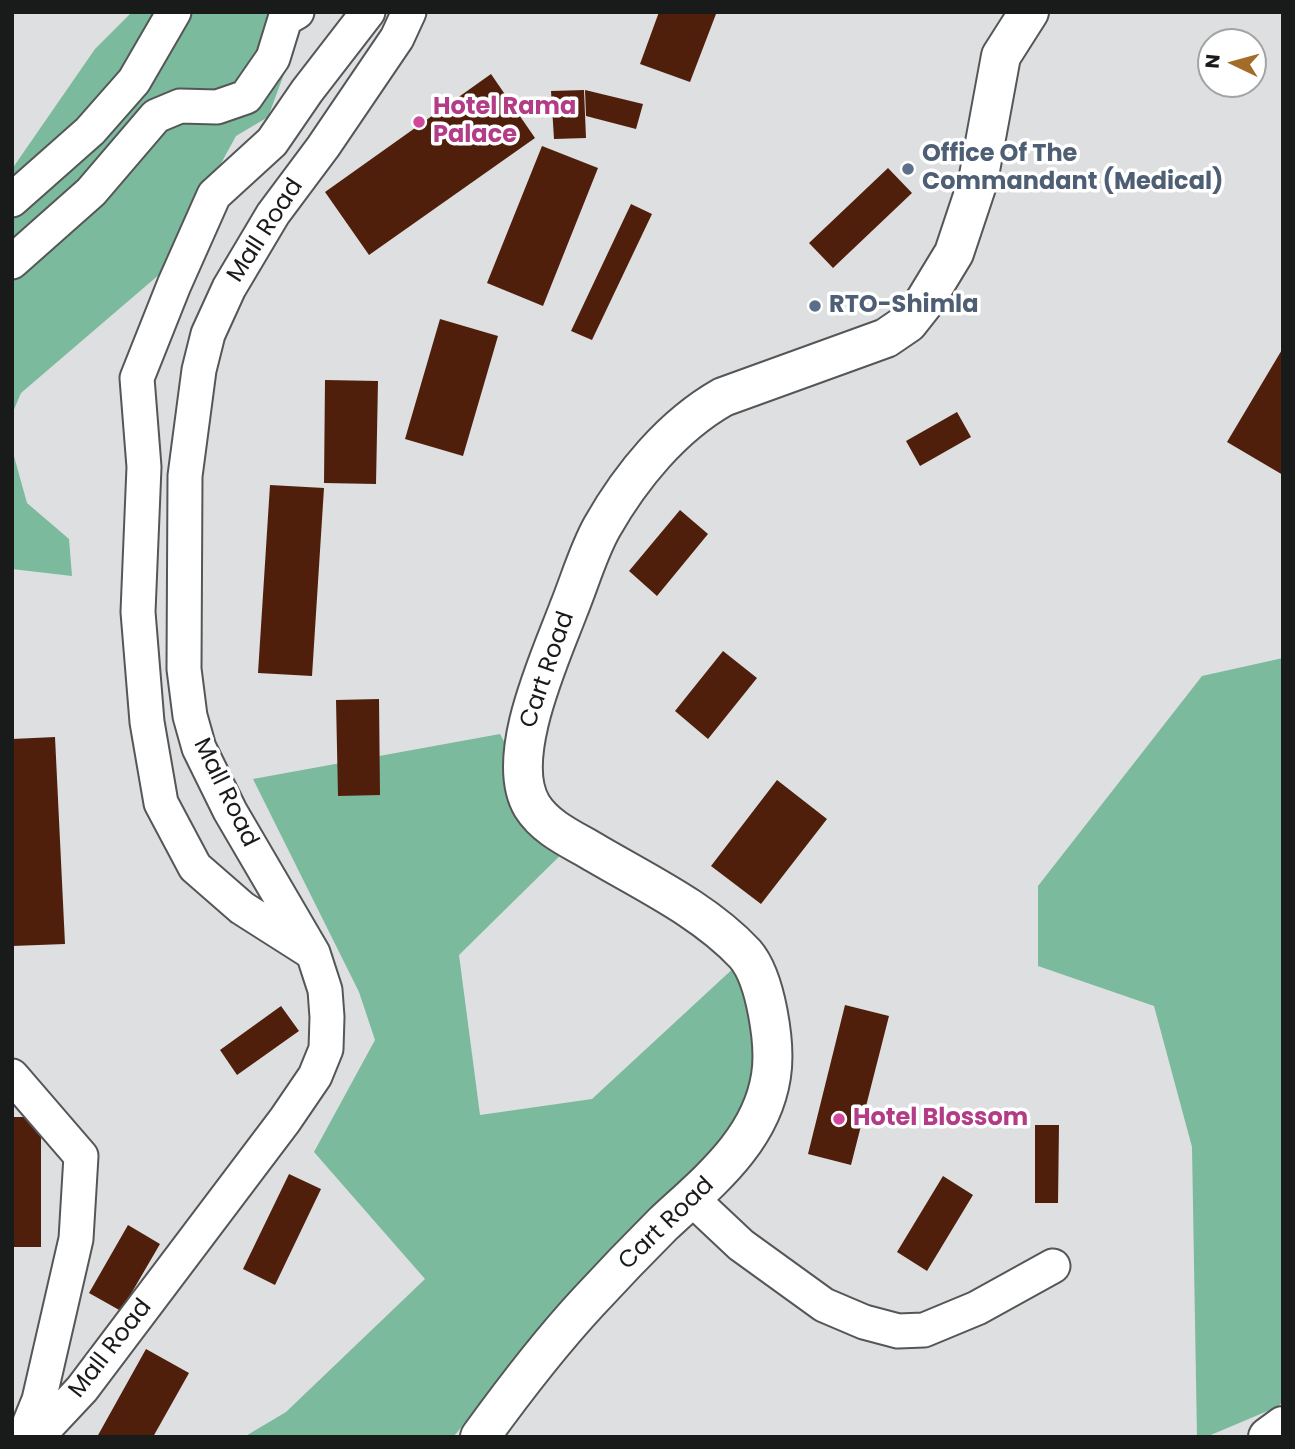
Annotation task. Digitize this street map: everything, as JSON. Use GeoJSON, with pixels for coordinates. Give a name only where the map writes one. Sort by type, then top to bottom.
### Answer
{"type":"FeatureCollection","features":[{"type":"Feature","properties":{"kind":"main road","name":"Cart Road"},"geometry":{"type":"LineString","coordinates":[[480,1437],[534,1364],[587,1303],[718,1174],[743,1144],[764,1103],[771,1075],[773,1041],[770,1018],[747,957],[685,906],[541,818],[527,795],[526,785],[525,738],[532,708],[601,529],[642,469],[676,430],[700,410],[723,397],[886,338],[908,323],[923,304],[954,253],[978,181],[1001,56],[1029,12]]}},
{"type":"Feature","properties":{"kind":"main road"},"geometry":{"type":"LineString","coordinates":[[1268,1437],[1283,1426]]}},
{"type":"Feature","properties":{"kind":"street"},"geometry":{"type":"LineString","coordinates":[[12,200],[90,131],[134,81],[174,12]]}},
{"type":"Feature","properties":{"kind":"street"},"geometry":{"type":"LineString","coordinates":[[12,262],[91,191],[156,116],[180,106],[217,107],[246,97],[273,58],[285,19],[297,12]]}},
{"type":"Feature","properties":{"kind":"street"},"geometry":{"type":"LineString","coordinates":[[313,953],[242,908],[195,867],[161,803],[147,722],[138,612],[144,467],[137,378],[214,195],[272,142],[368,12]]}},
{"type":"Feature","properties":{"kind":"street","name":"Mall Road"},"geometry":{"type":"LineString","coordinates":[[37,1437],[82,1389],[285,1120],[315,1076],[326,1049],[325,990],[313,953],[230,811],[199,748],[190,716],[184,669],[186,476],[199,370],[208,334],[229,289],[273,214],[323,147],[397,38],[409,12]]}},
{"type":"Feature","properties":{"kind":"street"},"geometry":{"type":"LineString","coordinates":[[12,1076],[81,1156],[76,1240],[39,1399],[23,1437]]}},
{"type":"Feature","properties":{"kind":"street"},"geometry":{"type":"LineString","coordinates":[[691,1198],[741,1245],[824,1305],[864,1322],[898,1331],[924,1330],[977,1308],[1053,1266]]}},
{"type":"Feature","properties":{"kind":"green space"},"geometry":{"type":"Polygon","coordinates":[[[132,12],[304,12],[296,42],[268,117],[236,136],[161,273],[21,393],[12,414],[12,169],[95,49],[132,12]]]}},
{"type":"Feature","properties":{"kind":"green space"},"geometry":{"type":"Polygon","coordinates":[[[12,449],[27,503],[69,539],[72,576],[12,569],[12,449]]]}},
{"type":"Feature","properties":{"kind":"green space"},"geometry":{"type":"Polygon","coordinates":[[[1283,658],[1283,1402],[1206,1437],[1197,1437],[1192,1147],[1154,1006],[1038,966],[1038,886],[1202,676],[1283,658]]]}},
{"type":"Feature","properties":{"kind":"green space"},"geometry":{"type":"Polygon","coordinates":[[[500,734],[529,788],[583,833],[459,955],[480,1115],[592,1099],[738,964],[769,1076],[733,1145],[592,1278],[453,1437],[244,1437],[286,1412],[425,1279],[314,1152],[375,1040],[359,992],[253,779],[500,734]]]}},
{"type":"Feature","properties":{"kind":"building"},"geometry":{"type":"Polygon","coordinates":[[[659,12],[716,14],[690,82],[640,64],[659,12]]]}},
{"type":"Feature","properties":{"kind":"building"},"geometry":{"type":"Polygon","coordinates":[[[491,74],[535,138],[369,255],[325,192],[491,74]]]}},
{"type":"Feature","properties":{"kind":"building"},"geometry":{"type":"Polygon","coordinates":[[[584,90],[586,138],[554,139],[551,91],[584,90]]]}},
{"type":"Feature","properties":{"kind":"building"},"geometry":{"type":"Polygon","coordinates":[[[585,90],[643,104],[636,129],[586,116],[585,90]]]}},
{"type":"Feature","properties":{"kind":"building"},"geometry":{"type":"Polygon","coordinates":[[[542,146],[598,168],[543,306],[487,283],[542,146]]]}},
{"type":"Feature","properties":{"kind":"building"},"geometry":{"type":"Polygon","coordinates":[[[888,168],[912,193],[833,268],[809,243],[888,168]]]}},
{"type":"Feature","properties":{"kind":"building"},"geometry":{"type":"Polygon","coordinates":[[[631,204],[652,214],[592,340],[571,331],[631,204]]]}},
{"type":"Feature","properties":{"kind":"building"},"geometry":{"type":"Polygon","coordinates":[[[440,319],[498,336],[463,456],[405,439],[440,319]]]}},
{"type":"Feature","properties":{"kind":"building"},"geometry":{"type":"Polygon","coordinates":[[[1283,348],[1283,475],[1227,442],[1283,348]]]}},
{"type":"Feature","properties":{"kind":"building"},"geometry":{"type":"Polygon","coordinates":[[[325,380],[378,381],[376,484],[324,483],[325,380]]]}},
{"type":"Feature","properties":{"kind":"building"},"geometry":{"type":"Polygon","coordinates":[[[957,412],[971,437],[920,466],[906,441],[957,412]]]}},
{"type":"Feature","properties":{"kind":"building"},"geometry":{"type":"Polygon","coordinates":[[[270,485],[324,488],[312,676],[258,673],[270,485]]]}},
{"type":"Feature","properties":{"kind":"building"},"geometry":{"type":"Polygon","coordinates":[[[680,510],[708,534],[657,596],[629,571],[680,510]]]}},
{"type":"Feature","properties":{"kind":"building"},"geometry":{"type":"Polygon","coordinates":[[[723,651],[757,678],[708,739],[675,711],[723,651]]]}},
{"type":"Feature","properties":{"kind":"building"},"geometry":{"type":"Polygon","coordinates":[[[379,699],[380,795],[338,796],[336,700],[379,699]]]}},
{"type":"Feature","properties":{"kind":"building"},"geometry":{"type":"Polygon","coordinates":[[[55,737],[65,944],[12,946],[12,739],[55,737]]]}},
{"type":"Feature","properties":{"kind":"building"},"geometry":{"type":"Polygon","coordinates":[[[777,780],[827,819],[761,904],[711,866],[777,780]]]}},
{"type":"Feature","properties":{"kind":"building"},"geometry":{"type":"Polygon","coordinates":[[[845,1005],[889,1016],[851,1165],[808,1154],[845,1005]]]}},
{"type":"Feature","properties":{"kind":"building"},"geometry":{"type":"Polygon","coordinates":[[[281,1006],[299,1031],[237,1075],[220,1050],[281,1006]]]}},
{"type":"Feature","properties":{"kind":"building"},"geometry":{"type":"Polygon","coordinates":[[[12,1117],[41,1117],[41,1247],[12,1247],[12,1117]]]}},
{"type":"Feature","properties":{"kind":"building"},"geometry":{"type":"Polygon","coordinates":[[[1035,1125],[1059,1125],[1058,1203],[1035,1203],[1035,1125]]]}},
{"type":"Feature","properties":{"kind":"building"},"geometry":{"type":"Polygon","coordinates":[[[289,1174],[321,1189],[275,1285],[243,1269],[289,1174]]]}},
{"type":"Feature","properties":{"kind":"building"},"geometry":{"type":"Polygon","coordinates":[[[943,1176],[973,1195],[927,1271],[897,1252],[943,1176]]]}},
{"type":"Feature","properties":{"kind":"building"},"geometry":{"type":"Polygon","coordinates":[[[128,1225],[160,1244],[121,1311],[89,1293],[128,1225]]]}},
{"type":"Feature","properties":{"kind":"building"},"geometry":{"type":"Polygon","coordinates":[[[146,1349],[189,1373],[153,1437],[97,1437],[146,1349]]]}},
{"type":"Feature","properties":{"kind":"place","name":"Hotel Rama Palace"},"geometry":{"type":"Point","coordinates":[419,122]}},
{"type":"Feature","properties":{"kind":"place","name":"Office Of The Commandant (Medical)"},"geometry":{"type":"Point","coordinates":[908,169]}},
{"type":"Feature","properties":{"kind":"place","name":"RTO-Shimla"},"geometry":{"type":"Point","coordinates":[815,306]}},
{"type":"Feature","properties":{"kind":"place","name":"Hotel Blossom"},"geometry":{"type":"Point","coordinates":[839,1119]}}]}
